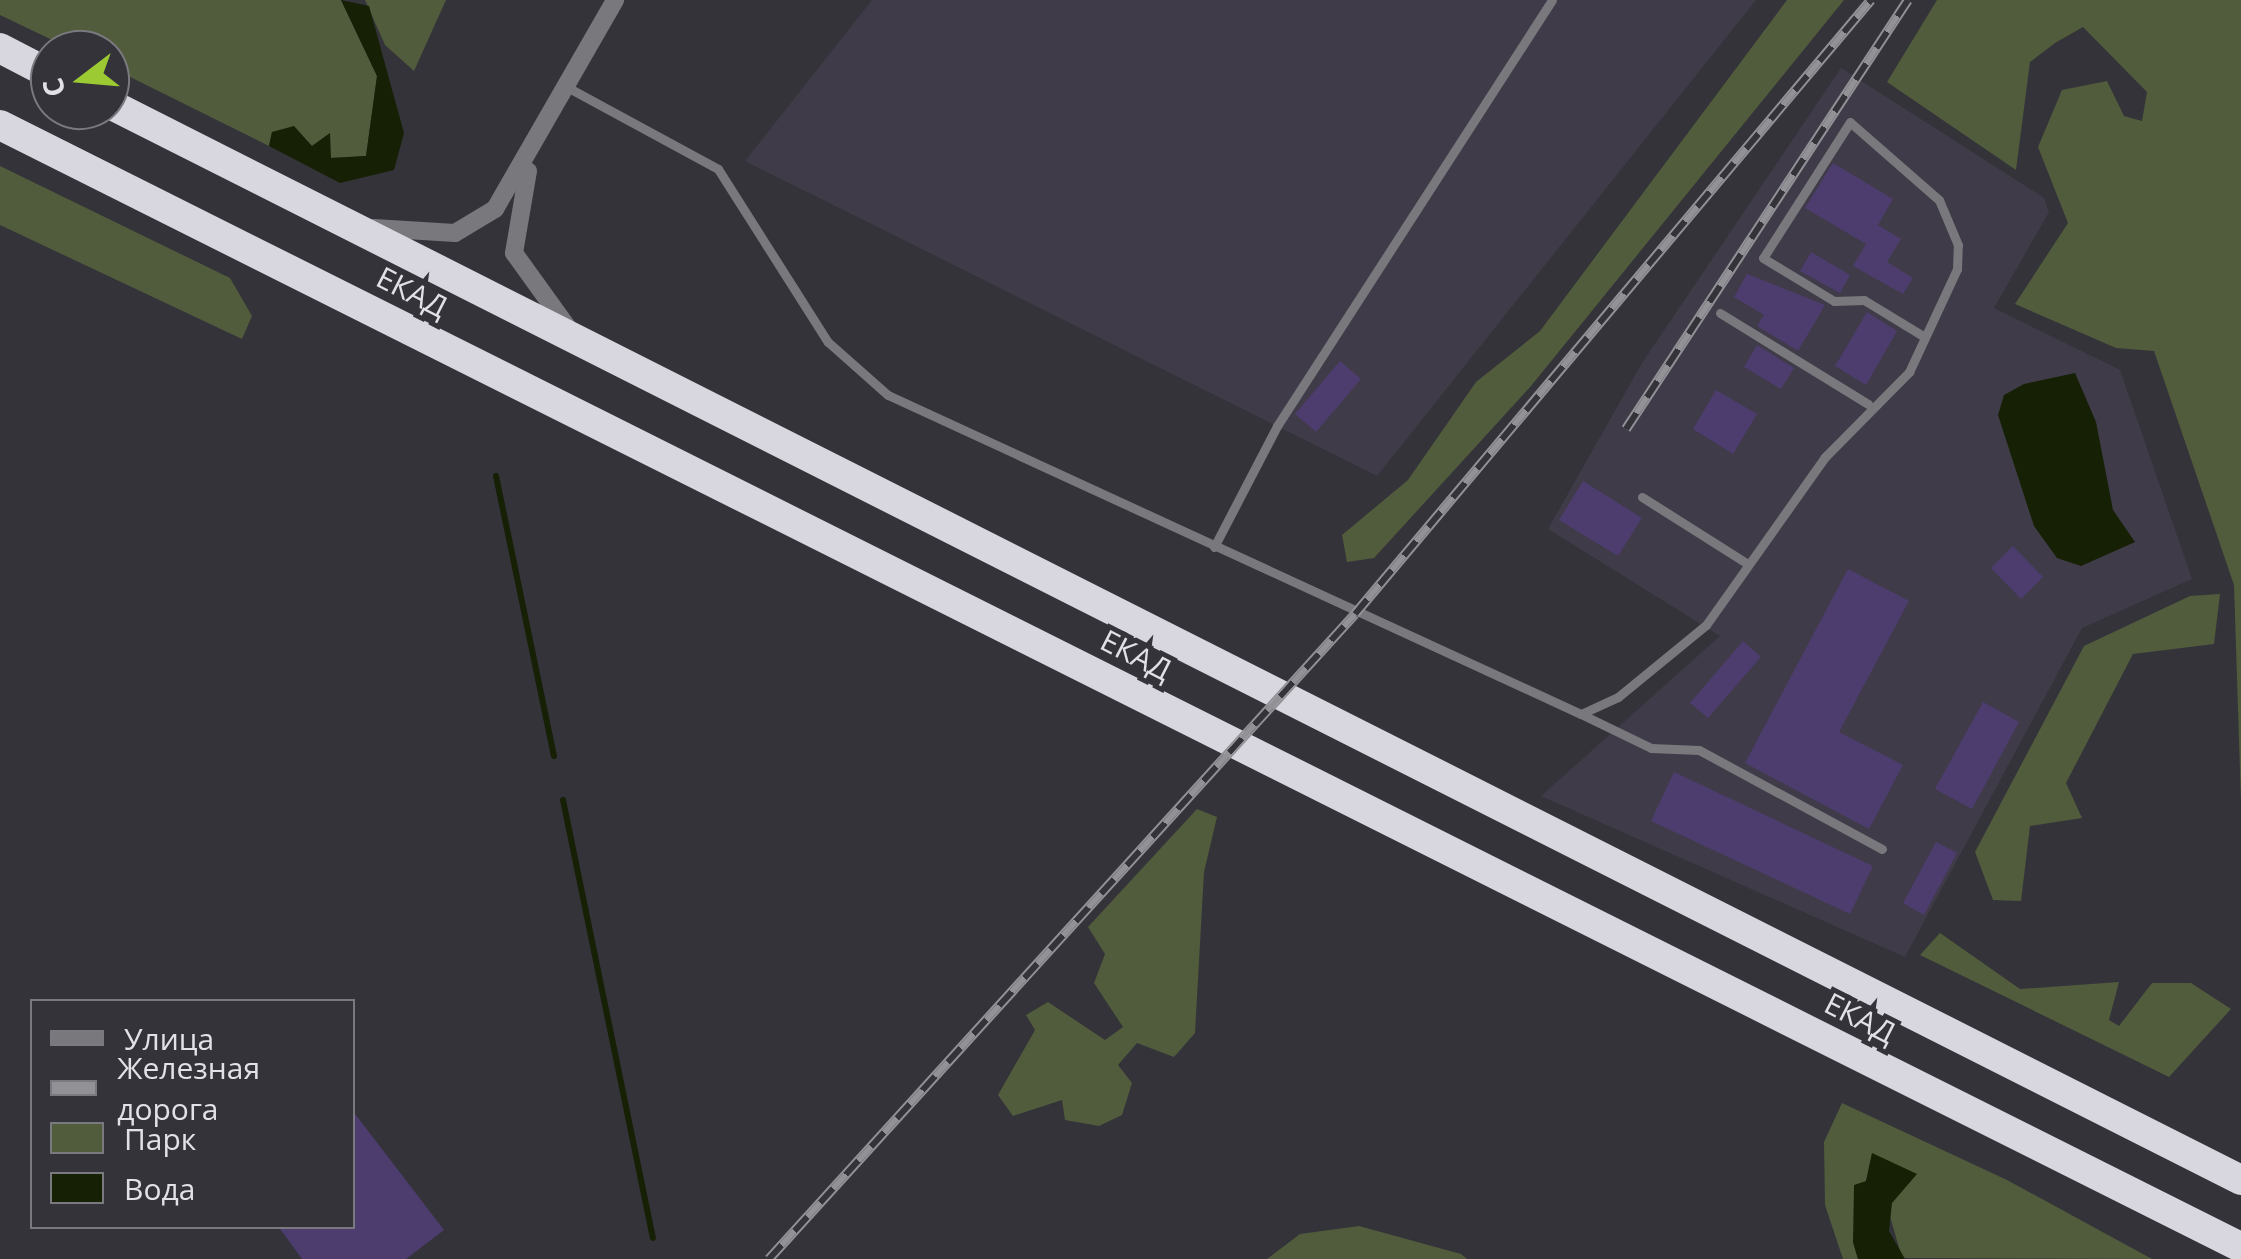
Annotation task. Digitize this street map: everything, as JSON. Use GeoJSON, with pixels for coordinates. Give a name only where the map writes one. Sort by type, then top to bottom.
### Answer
{"type":"FeatureCollection","features":[{"type":"Feature","properties":{"kind":"highway"},"geometry":{"type":"LineString","coordinates":[[0,48],[30,64]]}},
{"type":"Feature","properties":{"kind":"highway","name":"ЕКАД"},"geometry":{"type":"LineString","coordinates":[[130,114],[1169,646],[2241,1180]]}},
{"type":"Feature","properties":{"kind":"highway","name":"ЕКАД"},"geometry":{"type":"LineString","coordinates":[[0,126],[2241,1247]]}},
{"type":"Feature","properties":{"kind":"street"},"geometry":{"type":"LineString","coordinates":[[344,223],[456,233],[495,209],[533,156],[615,0]]}},
{"type":"Feature","properties":{"kind":"street"},"geometry":{"type":"LineString","coordinates":[[533,156],[514,253],[531,287],[599,354]]}},
{"type":"Feature","properties":{"kind":"lane"},"geometry":{"type":"LineString","coordinates":[[1214,547],[1277,426],[1552,0]]}},
{"type":"Feature","properties":{"kind":"lane"},"geometry":{"type":"LineString","coordinates":[[567,88],[718,170],[828,342],[888,395],[1650,748],[1700,750],[1882,849]]}},
{"type":"Feature","properties":{"kind":"lane"},"geometry":{"type":"LineString","coordinates":[[1581,714],[1618,697],[1706,625],[1744,562],[1868,404],[1909,372],[1957,269],[1958,245],[1939,200],[1850,122],[1763,258],[1834,302],[1864,300],[1924,336]]}},
{"type":"Feature","properties":{"kind":"lane"},"geometry":{"type":"LineString","coordinates":[[1720,313],[1868,404]]}},
{"type":"Feature","properties":{"kind":"lane"},"geometry":{"type":"LineString","coordinates":[[1642,497],[1744,562]]}},
{"type":"Feature","properties":{"kind":"shaded area"},"geometry":{"type":"Polygon","coordinates":[[[872,0],[1756,0],[1377,476],[745,161],[872,0]]]}},
{"type":"Feature","properties":{"kind":"shaded area"},"geometry":{"type":"Polygon","coordinates":[[[1841,68],[2044,198],[2049,212],[1994,308],[2120,370],[2192,579],[2082,628],[1905,957],[1541,796],[1720,636],[1548,529],[1642,363],[1841,68]]]}},
{"type":"Feature","properties":{"kind":"green space"},"geometry":{"type":"Polygon","coordinates":[[[0,0],[341,0],[377,76],[366,156],[330,158],[329,134],[312,146],[272,132],[269,146],[130,77],[130,30],[31,30],[0,15],[0,0]]]}},
{"type":"Feature","properties":{"kind":"green space"},"geometry":{"type":"Polygon","coordinates":[[[365,0],[446,0],[414,71],[385,45],[365,0]]]}},
{"type":"Feature","properties":{"kind":"green space"},"geometry":{"type":"Polygon","coordinates":[[[1787,0],[1844,0],[1531,386],[1374,558],[1347,562],[1342,535],[1408,480],[1476,382],[1540,331],[1787,0]]]}},
{"type":"Feature","properties":{"kind":"green space"},"geometry":{"type":"Polygon","coordinates":[[[1937,0],[2241,0],[2241,802],[2234,585],[2154,351],[2116,348],[2015,304],[2068,223],[2038,147],[2062,90],[2107,81],[2124,116],[2142,121],[2147,92],[2083,27],[2055,43],[2030,62],[2016,170],[1887,82],[1937,0]]]}},
{"type":"Feature","properties":{"kind":"green space"},"geometry":{"type":"Polygon","coordinates":[[[0,166],[230,278],[252,316],[242,339],[0,225],[0,166]]]}},
{"type":"Feature","properties":{"kind":"green space"},"geometry":{"type":"Polygon","coordinates":[[[2220,594],[2214,644],[2133,654],[2066,783],[2082,818],[2030,826],[2021,901],[1993,900],[1975,852],[2084,646],[2190,596],[2220,594]]]}},
{"type":"Feature","properties":{"kind":"green space"},"geometry":{"type":"Polygon","coordinates":[[[1197,809],[1217,817],[1204,872],[1195,1033],[1174,1057],[1137,1043],[1118,1065],[1132,1083],[1122,1115],[1099,1126],[1065,1120],[1062,1100],[1013,1116],[998,1095],[1035,1030],[1026,1015],[1048,1002],[1105,1040],[1123,1027],[1094,983],[1105,954],[1088,927],[1197,809]]]}},
{"type":"Feature","properties":{"kind":"green space"},"geometry":{"type":"Polygon","coordinates":[[[1940,933],[2020,989],[2119,982],[2109,1020],[2119,1026],[2152,983],[2191,983],[2231,1009],[2169,1077],[1920,955],[1940,933]]]}},
{"type":"Feature","properties":{"kind":"green space"},"geometry":{"type":"Polygon","coordinates":[[[1842,1103],[2007,1180],[2152,1259],[1902,1258],[1872,1154],[1853,1242],[1858,1259],[1843,1259],[1825,1205],[1824,1142],[1842,1103]]]}},
{"type":"Feature","properties":{"kind":"green space"},"geometry":{"type":"Polygon","coordinates":[[[1359,1226],[1461,1254],[1467,1259],[1267,1259],[1300,1234],[1359,1226]]]}},
{"type":"Feature","properties":{"kind":"water"},"geometry":{"type":"Polygon","coordinates":[[[341,0],[369,6],[404,133],[394,170],[340,183],[269,146],[272,132],[294,126],[312,146],[330,133],[331,158],[366,156],[377,76],[341,0]]]}},
{"type":"Feature","properties":{"kind":"water"},"geometry":{"type":"Polygon","coordinates":[[[2075,373],[2096,422],[2113,510],[2135,542],[2081,566],[2057,558],[2034,526],[1998,415],[2004,395],[2024,384],[2075,373]]]}},
{"type":"Feature","properties":{"kind":"water"},"geometry":{"type":"Polygon","coordinates":[[[1872,1153],[1917,1174],[1892,1203],[1889,1231],[1905,1259],[1858,1259],[1853,1242],[1854,1185],[1866,1181],[1872,1153]]]}},
{"type":"Feature","properties":{"kind":"building"},"geometry":{"type":"Polygon","coordinates":[[[1833,163],[1893,199],[1878,225],[1901,239],[1887,262],[1913,278],[1903,294],[1853,266],[1866,244],[1805,208],[1833,163]]]}},
{"type":"Feature","properties":{"kind":"building"},"geometry":{"type":"Polygon","coordinates":[[[1811,252],[1850,275],[1840,293],[1800,271],[1811,252]]]}},
{"type":"Feature","properties":{"kind":"building"},"geometry":{"type":"Polygon","coordinates":[[[1747,274],[1825,305],[1798,351],[1757,326],[1764,315],[1734,297],[1747,274]]]}},
{"type":"Feature","properties":{"kind":"building"},"geometry":{"type":"Polygon","coordinates":[[[1867,312],[1897,331],[1866,385],[1835,366],[1867,312]]]}},
{"type":"Feature","properties":{"kind":"building"},"geometry":{"type":"Polygon","coordinates":[[[1757,345],[1794,368],[1781,389],[1744,367],[1757,345]]]}},
{"type":"Feature","properties":{"kind":"building"},"geometry":{"type":"Polygon","coordinates":[[[1340,361],[1361,379],[1316,432],[1295,414],[1340,361]]]}},
{"type":"Feature","properties":{"kind":"building"},"geometry":{"type":"Polygon","coordinates":[[[1716,390],[1757,414],[1733,454],[1693,429],[1716,390]]]}},
{"type":"Feature","properties":{"kind":"building"},"geometry":{"type":"Polygon","coordinates":[[[1583,481],[1642,518],[1618,556],[1559,520],[1583,481]]]}},
{"type":"Feature","properties":{"kind":"building"},"geometry":{"type":"Polygon","coordinates":[[[2013,546],[2043,577],[2021,599],[1991,568],[2013,546]]]}},
{"type":"Feature","properties":{"kind":"building"},"geometry":{"type":"Polygon","coordinates":[[[1848,569],[1909,601],[1839,732],[1903,765],[1869,829],[1745,763],[1848,569]]]}},
{"type":"Feature","properties":{"kind":"building"},"geometry":{"type":"Polygon","coordinates":[[[1743,641],[1761,657],[1708,718],[1690,703],[1743,641]]]}},
{"type":"Feature","properties":{"kind":"building"},"geometry":{"type":"Polygon","coordinates":[[[1983,702],[2019,722],[1972,809],[1935,789],[1983,702]]]}},
{"type":"Feature","properties":{"kind":"building"},"geometry":{"type":"Polygon","coordinates":[[[1674,772],[1873,866],[1850,914],[1651,821],[1674,772]]]}},
{"type":"Feature","properties":{"kind":"building"},"geometry":{"type":"Polygon","coordinates":[[[1936,842],[1957,853],[1924,915],[1903,903],[1936,842]]]}},
{"type":"Feature","properties":{"kind":"building"},"geometry":{"type":"Polygon","coordinates":[[[355,1114],[444,1230],[406,1259],[302,1259],[280,1229],[355,1229],[355,1114]]]}},
{"type":"Feature","properties":{"kind":"waterway"},"geometry":{"type":"LineString","coordinates":[[496,476],[554,756]]}},
{"type":"Feature","properties":{"kind":"waterway"},"geometry":{"type":"LineString","coordinates":[[563,800],[653,1238]]}},
{"type":"Feature","properties":{"kind":"railway"},"geometry":{"type":"LineString","coordinates":[[769,1259],[1355,614],[1871,0]]}},
{"type":"Feature","properties":{"kind":"railway"},"geometry":{"type":"LineString","coordinates":[[1626,429],[1908,0]]}}]}
